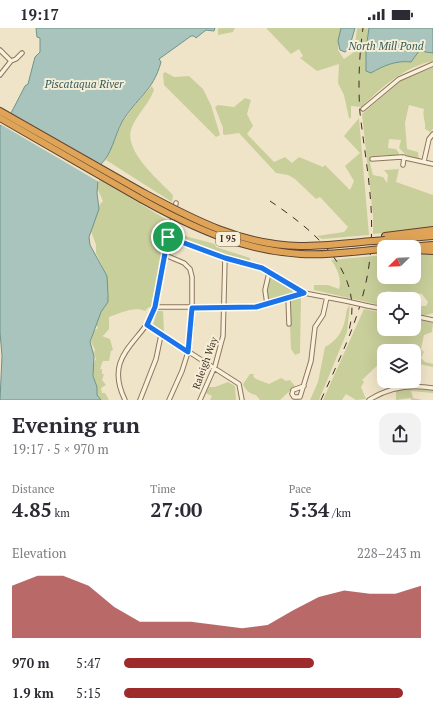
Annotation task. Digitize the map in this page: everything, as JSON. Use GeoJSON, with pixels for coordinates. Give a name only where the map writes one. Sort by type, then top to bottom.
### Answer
{"type":"FeatureCollection","features":[{"type":"Feature","properties":{"kind":"highway","name":"I 95"},"geometry":{"type":"LineString","coordinates":[[0,111],[144,194],[188,217],[215,229],[236,236],[273,244],[301,246],[347,243],[385,238]]}},
{"type":"Feature","properties":{"kind":"highway","name":"I 95"},"geometry":{"type":"LineString","coordinates":[[0,118],[176,219],[215,235],[261,248],[301,254],[377,249]]}},
{"type":"Feature","properties":{"kind":"highway"},"geometry":{"type":"LineString","coordinates":[[385,238],[433,230]]}},
{"type":"Feature","properties":{"kind":"highway"},"geometry":{"type":"LineString","coordinates":[[385,238],[433,236]]}},
{"type":"Feature","properties":{"kind":"highway"},"geometry":{"type":"LineString","coordinates":[[421,245],[433,244]]}},
{"type":"Feature","properties":{"kind":"highway"},"geometry":{"type":"LineString","coordinates":[[421,250],[433,251]]}},
{"type":"Feature","properties":{"kind":"street"},"geometry":{"type":"LineString","coordinates":[[0,50],[11,61]]}},
{"type":"Feature","properties":{"kind":"street"},"geometry":{"type":"LineString","coordinates":[[0,75],[11,61],[19,57],[22,53]]}},
{"type":"Feature","properties":{"kind":"street"},"geometry":{"type":"LineString","coordinates":[[363,109],[399,79],[433,64]]}},
{"type":"Feature","properties":{"kind":"street"},"geometry":{"type":"LineString","coordinates":[[424,161],[429,139],[433,134]]}},
{"type":"Feature","properties":{"kind":"street"},"geometry":{"type":"LineString","coordinates":[[403,165],[404,157]]}},
{"type":"Feature","properties":{"kind":"street"},"geometry":{"type":"LineString","coordinates":[[372,159],[404,157],[433,164]]}},
{"type":"Feature","properties":{"kind":"street"},"geometry":{"type":"LineString","coordinates":[[125,400],[120,381],[121,361],[128,346],[147,325],[155,307],[176,203]]}},
{"type":"Feature","properties":{"kind":"street"},"geometry":{"type":"LineString","coordinates":[[168,237],[225,258],[256,266],[304,293],[377,308]]}},
{"type":"Feature","properties":{"kind":"street"},"geometry":{"type":"LineString","coordinates":[[165,255],[181,261],[190,269],[192,277],[192,308],[188,352],[182,371],[169,400]]}},
{"type":"Feature","properties":{"kind":"street","name":"Raleigh Way"},"geometry":{"type":"LineString","coordinates":[[200,400],[214,368],[224,336],[226,307],[225,258]]}},
{"type":"Feature","properties":{"kind":"street"},"geometry":{"type":"LineString","coordinates":[[267,304],[265,290],[269,273]]}},
{"type":"Feature","properties":{"kind":"street"},"geometry":{"type":"LineString","coordinates":[[155,307],[256,307],[304,293]]}},
{"type":"Feature","properties":{"kind":"street"},"geometry":{"type":"LineString","coordinates":[[288,297],[289,324]]}},
{"type":"Feature","properties":{"kind":"street"},"geometry":{"type":"LineString","coordinates":[[304,386],[310,361],[315,327],[323,315],[327,297]]}},
{"type":"Feature","properties":{"kind":"street"},"geometry":{"type":"LineString","coordinates":[[421,317],[433,320]]}},
{"type":"Feature","properties":{"kind":"street"},"geometry":{"type":"LineString","coordinates":[[147,325],[239,384],[242,400]]}},
{"type":"Feature","properties":{"kind":"street"},"geometry":{"type":"LineString","coordinates":[[140,400],[156,359],[161,335]]}},
{"type":"Feature","properties":{"kind":"street"},"geometry":{"type":"LineString","coordinates":[[369,400],[385,392],[403,386],[433,388]]}},
{"type":"Feature","properties":{"kind":"green space"},"geometry":{"type":"Polygon","coordinates":[[[219,28],[235,28],[233,32],[218,35],[219,28]]]}},
{"type":"Feature","properties":{"kind":"green space"},"geometry":{"type":"Polygon","coordinates":[[[266,28],[341,28],[338,50],[344,59],[354,52],[357,28],[369,28],[366,49],[371,73],[390,64],[411,62],[419,51],[433,53],[433,61],[413,68],[394,78],[362,107],[351,106],[351,118],[349,118],[344,95],[338,83],[339,64],[317,71],[300,58],[303,56],[299,49],[291,54],[266,28]]]}},
{"type":"Feature","properties":{"kind":"green space"},"geometry":{"type":"Polygon","coordinates":[[[433,67],[433,129],[430,132],[425,129],[423,114],[424,109],[409,105],[405,123],[407,149],[418,152],[419,159],[407,156],[399,148],[401,140],[389,139],[388,148],[396,149],[399,153],[398,155],[371,156],[370,163],[373,175],[383,177],[387,183],[388,175],[384,170],[399,169],[396,182],[433,195],[433,227],[373,234],[373,216],[362,114],[402,80],[433,67]]]}},
{"type":"Feature","properties":{"kind":"green space"},"geometry":{"type":"Polygon","coordinates":[[[165,72],[174,77],[189,76],[203,89],[211,105],[220,135],[216,137],[164,85],[163,74],[165,72]]]}},
{"type":"Feature","properties":{"kind":"green space"},"geometry":{"type":"Polygon","coordinates":[[[152,86],[154,90],[152,95],[134,122],[130,136],[132,145],[143,164],[173,195],[172,202],[106,160],[122,123],[133,107],[152,86]]]}},
{"type":"Feature","properties":{"kind":"green space"},"geometry":{"type":"Polygon","coordinates":[[[245,98],[251,100],[247,114],[253,126],[247,134],[274,162],[285,157],[292,163],[299,157],[323,167],[325,165],[350,190],[354,181],[345,166],[360,153],[344,136],[359,118],[369,235],[322,239],[317,236],[344,232],[348,227],[320,197],[316,199],[295,179],[288,175],[276,173],[239,133],[223,134],[223,128],[215,107],[218,105],[234,107],[245,98]]]}},
{"type":"Feature","properties":{"kind":"green space"},"geometry":{"type":"Polygon","coordinates":[[[98,178],[167,220],[167,228],[185,236],[215,244],[216,247],[250,258],[250,262],[203,248],[166,234],[154,307],[149,307],[145,311],[137,309],[127,311],[109,317],[109,329],[102,336],[110,339],[113,350],[111,351],[109,361],[103,361],[100,369],[102,369],[102,374],[104,374],[102,380],[106,385],[101,388],[102,393],[105,393],[109,400],[101,400],[97,395],[93,372],[96,359],[94,352],[95,350],[91,342],[94,331],[98,328],[96,325],[101,312],[108,302],[107,276],[96,253],[96,245],[91,231],[100,204],[103,201],[98,190],[98,178]]]}},
{"type":"Feature","properties":{"kind":"green space"},"geometry":{"type":"Polygon","coordinates":[[[433,253],[433,313],[423,316],[421,315],[421,306],[426,306],[428,302],[421,292],[377,292],[377,304],[314,290],[314,285],[328,285],[339,289],[340,281],[335,266],[331,260],[377,256],[377,284],[421,284],[421,254],[433,253]]]}},
{"type":"Feature","properties":{"kind":"green space"},"geometry":{"type":"Polygon","coordinates":[[[271,278],[293,289],[293,293],[271,300],[268,299],[267,288],[271,278]]]}},
{"type":"Feature","properties":{"kind":"green space"},"geometry":{"type":"Polygon","coordinates":[[[301,298],[300,353],[295,355],[291,349],[289,301],[301,298]]]}},
{"type":"Feature","properties":{"kind":"green space"},"geometry":{"type":"Polygon","coordinates":[[[350,305],[347,332],[319,400],[310,400],[318,382],[325,347],[340,333],[344,325],[348,307],[350,305]]]}},
{"type":"Feature","properties":{"kind":"green space"},"geometry":{"type":"Polygon","coordinates":[[[364,309],[377,312],[377,336],[421,336],[421,320],[433,323],[432,332],[424,335],[421,349],[421,344],[377,344],[377,366],[362,380],[364,382],[361,387],[366,399],[356,400],[346,394],[342,400],[323,400],[364,309]]]}},
{"type":"Feature","properties":{"kind":"green space"},"geometry":{"type":"Polygon","coordinates":[[[157,311],[163,311],[164,332],[153,325],[157,311]]]}},
{"type":"Feature","properties":{"kind":"green space"},"geometry":{"type":"Polygon","coordinates":[[[421,349],[424,352],[421,358],[421,349]]]}},
{"type":"Feature","properties":{"kind":"green space"},"geometry":{"type":"Polygon","coordinates":[[[421,358],[425,362],[433,364],[433,367],[421,364],[421,358]]]}},
{"type":"Feature","properties":{"kind":"green space"},"geometry":{"type":"Polygon","coordinates":[[[250,374],[254,374],[253,376],[256,379],[269,384],[281,378],[286,381],[290,380],[295,386],[280,400],[260,400],[256,395],[248,391],[243,384],[250,374]]]}},
{"type":"Feature","properties":{"kind":"green space"},"geometry":{"type":"Polygon","coordinates":[[[228,382],[235,386],[236,400],[210,400],[212,396],[206,393],[209,387],[215,387],[228,382]]]}},
{"type":"Feature","properties":{"kind":"green space"},"geometry":{"type":"Polygon","coordinates":[[[403,388],[433,390],[433,393],[411,391],[413,398],[422,400],[412,400],[410,398],[396,400],[396,390],[403,388]]]}},
{"type":"Feature","properties":{"kind":"water","name":"Piscataqua River"},"geometry":{"type":"Polygon","coordinates":[[[36,28],[215,28],[214,31],[206,30],[196,38],[191,36],[159,59],[161,62],[154,81],[127,114],[119,128],[107,157],[99,166],[97,193],[99,209],[89,237],[90,245],[107,276],[108,302],[101,312],[90,342],[94,356],[93,376],[97,387],[97,395],[101,400],[0,400],[2,356],[0,332],[0,126],[9,117],[25,86],[28,84],[35,57],[40,52],[40,38],[37,37],[36,28]]]}},
{"type":"Feature","properties":{"kind":"water"},"geometry":{"type":"Polygon","coordinates":[[[341,28],[355,28],[349,49],[345,52],[340,50],[338,41],[341,28]]]}},
{"type":"Feature","properties":{"kind":"water","name":"North Mill Pond"},"geometry":{"type":"Polygon","coordinates":[[[369,28],[433,28],[433,53],[419,51],[411,62],[390,64],[371,73],[366,71],[366,49],[369,28]]]}},
{"type":"Feature","properties":{"kind":"pier"},"geometry":{"type":"Polygon","coordinates":[[[10,112],[103,165],[101,167],[99,182],[0,124],[10,112]]]}},
{"type":"Feature","properties":{"kind":"railway"},"geometry":{"type":"LineString","coordinates":[[321,400],[354,325],[369,266],[372,228],[359,92],[363,28]]}},
{"type":"Feature","properties":{"kind":"railway"},"geometry":{"type":"LineString","coordinates":[[270,201],[303,225],[332,254],[342,271],[349,289],[352,309],[349,330]]}},
{"type":"Feature","properties":{"kind":"route"},"geometry":{"type":"LineString","coordinates":[[168,237],[225,258],[262,268],[304,293],[256,307],[192,308],[192,328],[188,352],[147,325],[155,307],[168,237]]}}]}
